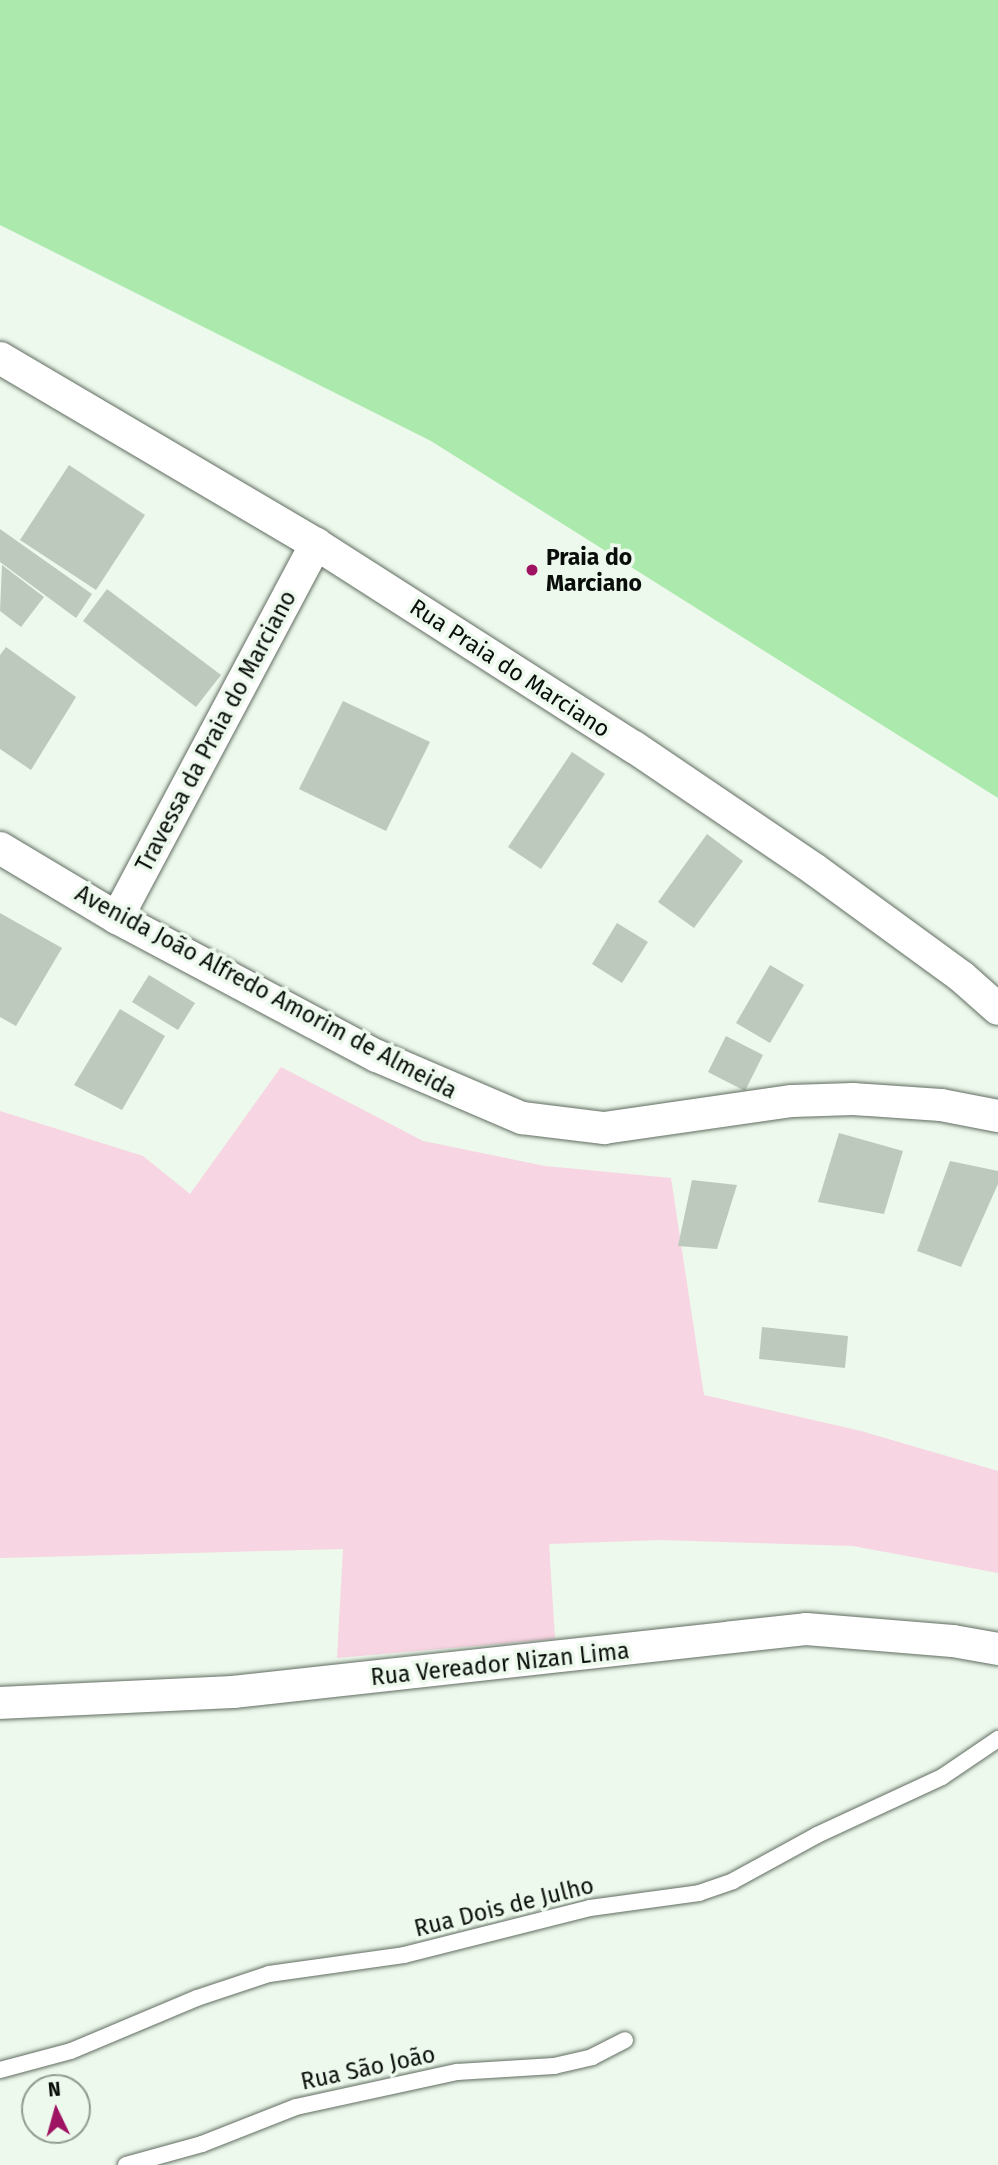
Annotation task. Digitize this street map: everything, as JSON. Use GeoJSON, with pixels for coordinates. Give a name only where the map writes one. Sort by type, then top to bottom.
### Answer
{"type":"FeatureCollection","features":[{"type":"Feature","properties":{"kind":"street","name":"Rua Praia do Marciano"},"geometry":{"type":"LineString","coordinates":[[0,358],[316,544],[803,862],[962,977],[998,1009]]}},
{"type":"Feature","properties":{"kind":"street","name":"Travessa da Praia do Marciano"},"geometry":{"type":"LineString","coordinates":[[117,918],[316,544]]}},
{"type":"Feature","properties":{"kind":"street","name":"Avenida João Alfredo Amorim de Almeida"},"geometry":{"type":"LineString","coordinates":[[0,848],[117,918],[377,1056],[522,1118],[604,1128],[792,1101],[853,1099],[941,1105],[998,1116]]}},
{"type":"Feature","properties":{"kind":"street","name":"Rua Vereador Nizan Lima"},"geometry":{"type":"LineString","coordinates":[[0,1703],[233,1692],[806,1629],[940,1639],[998,1649]]}},
{"type":"Feature","properties":{"kind":"lane","name":"Rua Dois de Julho"},"geometry":{"type":"LineString","coordinates":[[0,2070],[71,2051],[197,1997],[269,1974],[404,1955],[590,1908],[699,1893],[733,1881],[817,1835],[942,1777],[998,1739]]}},
{"type":"Feature","properties":{"kind":"lane","name":"Rua São João"},"geometry":{"type":"LineString","coordinates":[[126,2165],[202,2144],[296,2106],[457,2073],[554,2066],[592,2057],[625,2040]]}},
{"type":"Feature","properties":{"kind":"shaded area"},"geometry":{"type":"Polygon","coordinates":[[[0,0],[998,0],[998,798],[431,441],[0,225],[0,0]]]}},
{"type":"Feature","properties":{"kind":"shaded area"},"geometry":{"type":"Polygon","coordinates":[[[281,1067],[423,1141],[545,1166],[671,1178],[704,1395],[861,1431],[998,1471],[998,1573],[853,1546],[661,1540],[549,1544],[555,1639],[337,1658],[343,1549],[0,1558],[0,1111],[143,1156],[190,1194],[281,1067]]]}},
{"type":"Feature","properties":{"kind":"building"},"geometry":{"type":"Polygon","coordinates":[[[69,465],[145,515],[96,590],[20,540],[69,465]]]}},
{"type":"Feature","properties":{"kind":"building"},"geometry":{"type":"Polygon","coordinates":[[[0,529],[92,594],[76,618],[0,562],[0,529]]]}},
{"type":"Feature","properties":{"kind":"building"},"geometry":{"type":"Polygon","coordinates":[[[2,565],[44,597],[21,627],[0,611],[2,565]]]}},
{"type":"Feature","properties":{"kind":"building"},"geometry":{"type":"Polygon","coordinates":[[[107,589],[221,675],[196,707],[83,621],[107,589]]]}},
{"type":"Feature","properties":{"kind":"building"},"geometry":{"type":"Polygon","coordinates":[[[6,647],[76,697],[31,770],[0,749],[0,655],[6,647]]]}},
{"type":"Feature","properties":{"kind":"building"},"geometry":{"type":"Polygon","coordinates":[[[343,701],[430,742],[386,831],[299,789],[343,701]]]}},
{"type":"Feature","properties":{"kind":"building"},"geometry":{"type":"Polygon","coordinates":[[[572,752],[605,774],[541,869],[508,847],[572,752]]]}},
{"type":"Feature","properties":{"kind":"building"},"geometry":{"type":"Polygon","coordinates":[[[707,834],[743,861],[694,928],[658,902],[707,834]]]}},
{"type":"Feature","properties":{"kind":"building"},"geometry":{"type":"Polygon","coordinates":[[[0,913],[62,948],[16,1026],[0,1017],[0,913]]]}},
{"type":"Feature","properties":{"kind":"building"},"geometry":{"type":"Polygon","coordinates":[[[617,923],[648,942],[622,983],[592,964],[617,923]]]}},
{"type":"Feature","properties":{"kind":"building"},"geometry":{"type":"Polygon","coordinates":[[[770,965],[804,985],[770,1043],[736,1023],[770,965]]]}},
{"type":"Feature","properties":{"kind":"building"},"geometry":{"type":"Polygon","coordinates":[[[149,975],[195,1003],[178,1030],[132,1002],[149,975]]]}},
{"type":"Feature","properties":{"kind":"building"},"geometry":{"type":"Polygon","coordinates":[[[120,1009],[165,1036],[122,1110],[74,1085],[120,1009]]]}},
{"type":"Feature","properties":{"kind":"building"},"geometry":{"type":"Polygon","coordinates":[[[726,1036],[763,1055],[745,1091],[708,1072],[726,1036]]]}},
{"type":"Feature","properties":{"kind":"building"},"geometry":{"type":"Polygon","coordinates":[[[839,1133],[903,1151],[884,1214],[818,1202],[839,1133]]]}},
{"type":"Feature","properties":{"kind":"building"},"geometry":{"type":"Polygon","coordinates":[[[950,1161],[998,1171],[998,1184],[961,1267],[917,1251],[950,1161]]]}},
{"type":"Feature","properties":{"kind":"building"},"geometry":{"type":"Polygon","coordinates":[[[692,1180],[737,1185],[717,1249],[678,1246],[692,1180]]]}},
{"type":"Feature","properties":{"kind":"building"},"geometry":{"type":"Polygon","coordinates":[[[762,1327],[848,1336],[845,1368],[759,1359],[762,1327]]]}},
{"type":"Feature","properties":{"kind":"place","name":"Praia do Marciano"},"geometry":{"type":"Point","coordinates":[532,570]}}]}
